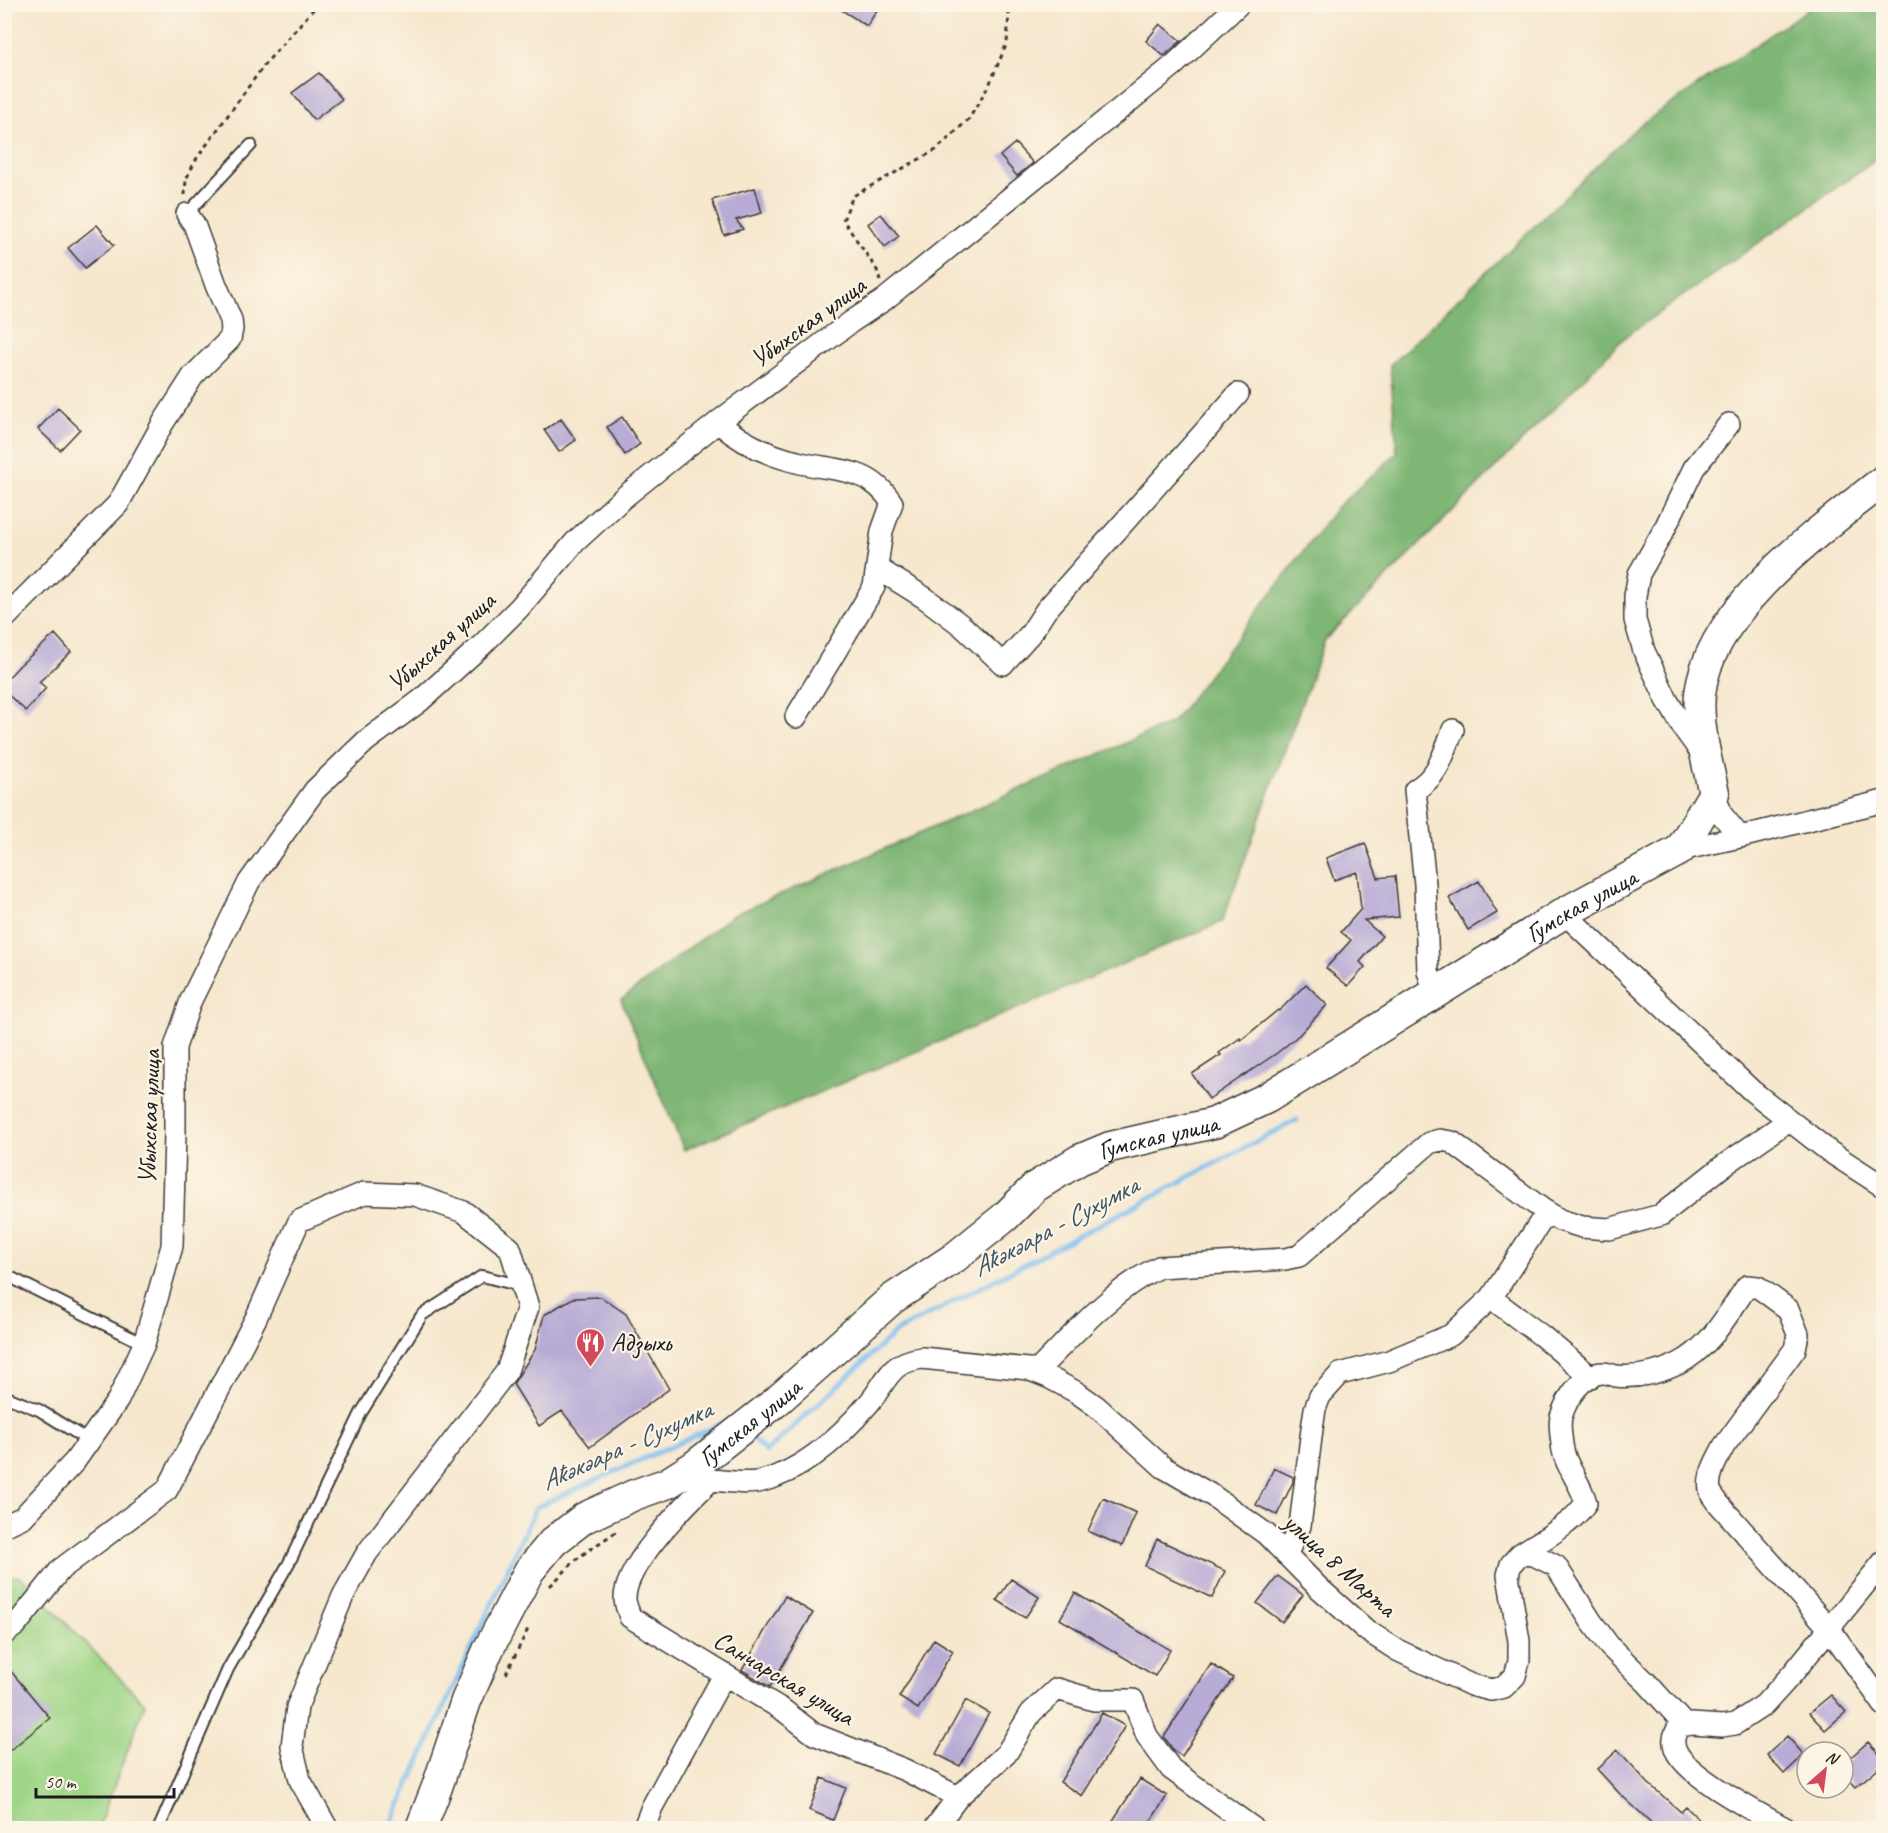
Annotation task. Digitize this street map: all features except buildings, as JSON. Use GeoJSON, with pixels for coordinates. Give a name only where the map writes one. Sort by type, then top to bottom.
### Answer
{"type":"FeatureCollection","features":[{"type":"Feature","properties":{"kind":"street","name":"Убыхская улица"},"geometry":{"type":"LineString","coordinates":[[4,1526],[22,1517],[75,1461],[118,1400],[144,1344],[172,1246],[175,1047],[191,1000],[249,882],[315,790],[366,741],[420,701],[481,646],[519,608],[575,542],[622,498],[718,422],[851,322],[884,300],[1174,65],[1239,4]]}},
{"type":"Feature","properties":{"kind":"street"},"geometry":{"type":"LineString","coordinates":[[4,619],[118,504],[163,423],[193,376],[230,339],[231,320],[194,224],[187,214]]}},
{"type":"Feature","properties":{"kind":"street"},"geometry":{"type":"LineString","coordinates":[[877,568],[926,598],[961,625],[1003,664],[1031,633],[1046,610],[1238,394]]}},
{"type":"Feature","properties":{"kind":"street"},"geometry":{"type":"LineString","coordinates":[[718,422],[730,433],[765,452],[798,463],[831,467],[867,478],[883,489],[892,503],[882,531],[874,587],[796,717]]}},
{"type":"Feature","properties":{"kind":"street"},"geometry":{"type":"LineString","coordinates":[[1706,759],[1684,729],[1667,700],[1644,651],[1635,620],[1635,596],[1639,574],[1664,530],[1694,468],[1729,424]]}},
{"type":"Feature","properties":{"kind":"street"},"geometry":{"type":"LineString","coordinates":[[1740,837],[1722,815],[1714,793],[1702,738],[1700,694],[1710,653],[1731,619],[1788,556],[1884,480]]}},
{"type":"Feature","properties":{"kind":"street"},"geometry":{"type":"LineString","coordinates":[[1435,993],[1428,971],[1425,884],[1415,790],[1427,783],[1438,767],[1453,730]]}},
{"type":"Feature","properties":{"kind":"street"},"geometry":{"type":"LineString","coordinates":[[1680,850],[1714,793]]}},
{"type":"Feature","properties":{"kind":"street"},"geometry":{"type":"LineString","coordinates":[[1680,850],[1884,801]]}},
{"type":"Feature","properties":{"kind":"street","name":"Гумская улица"},"geometry":{"type":"LineString","coordinates":[[421,1828],[466,1701],[489,1647],[529,1571],[553,1542],[584,1518],[634,1495],[668,1483],[693,1467],[795,1386],[892,1299],[954,1258],[1005,1217],[1035,1187],[1070,1165],[1110,1147],[1214,1124],[1268,1098],[1564,913],[1680,850]]}},
{"type":"Feature","properties":{"kind":"street"},"geometry":{"type":"LineString","coordinates":[[1564,913],[1752,1091],[1830,1152],[1884,1187]]}},
{"type":"Feature","properties":{"kind":"street"},"geometry":{"type":"LineString","coordinates":[[1036,1372],[1119,1292],[1159,1267],[1285,1259],[1299,1256],[1429,1143],[1440,1140],[1452,1142],[1560,1220],[1582,1227],[1609,1229],[1661,1215],[1724,1166],[1789,1120]]}},
{"type":"Feature","properties":{"kind":"street"},"geometry":{"type":"LineString","coordinates":[[4,1635],[16,1625],[61,1569],[167,1490],[256,1318],[300,1221],[364,1192],[415,1195],[464,1212],[510,1248],[528,1307],[507,1371],[367,1553],[343,1596],[297,1707],[292,1746],[300,1780],[327,1828]]}},
{"type":"Feature","properties":{"kind":"street"},"geometry":{"type":"LineString","coordinates":[[1286,1555],[1300,1526],[1315,1409],[1320,1396],[1329,1384],[1340,1374],[1389,1361],[1452,1335],[1491,1298],[1547,1212]]}},
{"type":"Feature","properties":{"kind":"street"},"geometry":{"type":"LineString","coordinates":[[1520,1554],[1578,1515],[1586,1503],[1584,1492],[1569,1467],[1562,1448],[1560,1419],[1567,1402],[1578,1386],[1602,1373],[1615,1376],[1638,1376],[1659,1372],[1680,1364],[1699,1350],[1715,1333],[1747,1287],[1758,1287],[1788,1309],[1798,1334],[1795,1348],[1724,1446],[1715,1462],[1710,1490],[1718,1503],[1829,1628],[1884,1705]]}},
{"type":"Feature","properties":{"kind":"street"},"geometry":{"type":"LineString","coordinates":[[1491,1298],[1591,1377]]}},
{"type":"Feature","properties":{"kind":"street","name":"улица 8 Марта"},"geometry":{"type":"LineString","coordinates":[[684,1506],[711,1480],[760,1482],[810,1459],[841,1432],[869,1402],[895,1368],[906,1360],[922,1358],[1012,1367],[1036,1372],[1076,1392],[1096,1406],[1163,1467],[1239,1514],[1266,1534],[1319,1588],[1366,1630],[1397,1650],[1471,1685],[1491,1690],[1504,1687],[1515,1676],[1519,1660],[1519,1641],[1508,1575],[1511,1563],[1520,1554]]}},
{"type":"Feature","properties":{"kind":"street","name":"Санчарская улица"},"geometry":{"type":"LineString","coordinates":[[684,1506],[649,1547],[630,1577],[625,1599],[630,1617],[783,1710],[814,1734],[905,1770],[958,1797]]}},
{"type":"Feature","properties":{"kind":"street"},"geometry":{"type":"LineString","coordinates":[[1520,1554],[1534,1555],[1556,1566],[1610,1647],[1685,1725]]}},
{"type":"Feature","properties":{"kind":"street"},"geometry":{"type":"LineString","coordinates":[[1785,1828],[1720,1790],[1688,1767],[1676,1750],[1674,1736],[1679,1726],[1735,1724],[1764,1705],[1884,1561]]}},
{"type":"Feature","properties":{"kind":"street"},"geometry":{"type":"LineString","coordinates":[[644,1828],[652,1807],[724,1675]]}},
{"type":"Feature","properties":{"kind":"street"},"geometry":{"type":"LineString","coordinates":[[935,1828],[958,1797],[1006,1754],[1031,1713],[1057,1689],[1094,1700],[1133,1700],[1148,1736],[1171,1769],[1253,1828]]}},
{"type":"Feature","properties":{"kind":"lane"},"geometry":{"type":"LineString","coordinates":[[187,214],[251,144]]}},
{"type":"Feature","properties":{"kind":"lane"},"geometry":{"type":"LineString","coordinates":[[4,1274],[144,1344]]}},
{"type":"Feature","properties":{"kind":"lane"},"geometry":{"type":"LineString","coordinates":[[159,1828],[228,1669],[290,1561],[361,1413],[422,1315],[482,1276],[522,1286]]}},
{"type":"Feature","properties":{"kind":"lane"},"geometry":{"type":"LineString","coordinates":[[4,1396],[39,1410],[89,1441]]}},
{"type":"Feature","properties":{"kind":"path"},"geometry":{"type":"LineString","coordinates":[[187,214],[186,179],[197,158],[265,64],[318,4]]}},
{"type":"Feature","properties":{"kind":"path"},"geometry":{"type":"LineString","coordinates":[[884,300],[877,270],[843,220],[846,212],[853,196],[936,150],[969,119],[990,83],[1007,43],[1009,13],[1007,4]]}},
{"type":"Feature","properties":{"kind":"path"},"geometry":{"type":"LineString","coordinates":[[548,1588],[579,1557],[618,1531]]}},
{"type":"Feature","properties":{"kind":"path"},"geometry":{"type":"LineString","coordinates":[[504,1677],[529,1626]]}},
{"type":"Feature","properties":{"kind":"green space"},"geometry":{"type":"Polygon","coordinates":[[[1814,5],[1883,5],[1883,155],[1626,336],[1325,640],[1222,922],[684,1150],[621,1000],[731,916],[1173,722],[1337,507],[1397,453],[1390,365],[1636,128],[1814,5]]]}},
{"type":"Feature","properties":{"kind":"green space"},"geometry":{"type":"Polygon","coordinates":[[[5,1576],[21,1577],[145,1704],[98,1828],[5,1828],[5,1576]]]}},
{"type":"Feature","properties":{"kind":"waterway","name":"Аҟәкәара - Сухумка"},"geometry":{"type":"LineString","coordinates":[[750,1436],[766,1452],[896,1332],[1297,1120]]}},
{"type":"Feature","properties":{"kind":"waterway","name":"Аҟәкәара - Сухумка"},"geometry":{"type":"LineString","coordinates":[[389,1828],[536,1507],[732,1419]]}},
{"type":"Feature","properties":{"kind":"place","name":"Адзыхь"},"geometry":{"type":"Point","coordinates":[590,1368]}}]}
